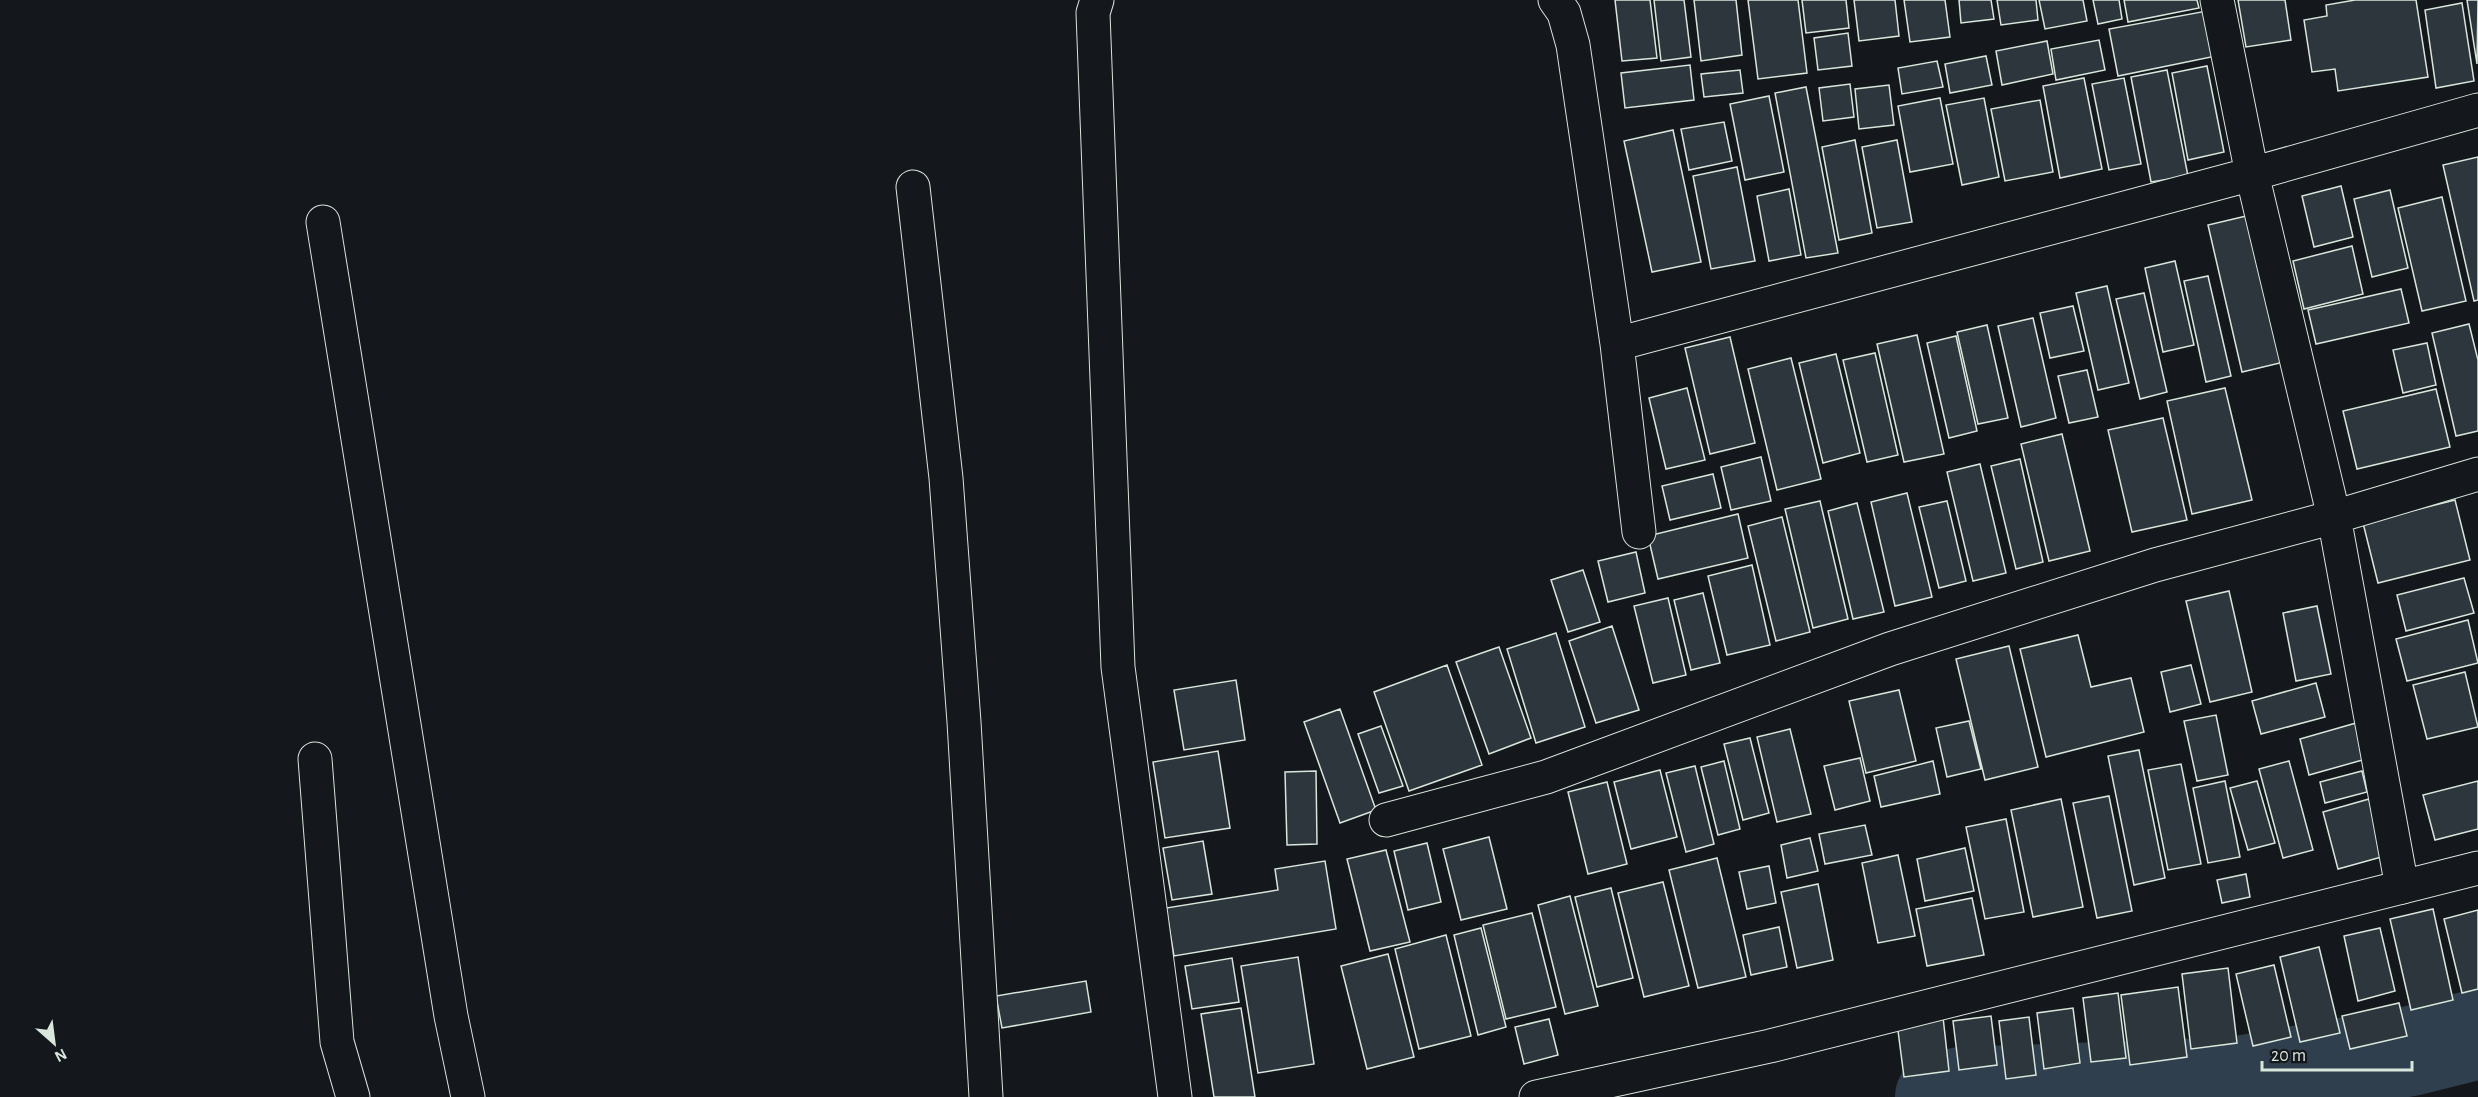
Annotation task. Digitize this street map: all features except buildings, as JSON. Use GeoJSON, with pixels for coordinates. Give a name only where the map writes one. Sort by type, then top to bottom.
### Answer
{"type":"FeatureCollection","features":[{"type":"Feature","properties":{"kind":"street"},"geometry":{"type":"LineString","coordinates":[[1097,0],[1093,13],[1118,668],[1174,1097]]}},
{"type":"Feature","properties":{"kind":"street"},"geometry":{"type":"LineString","coordinates":[[1555,0],[1564,13],[1573,45],[1617,344],[1639,532]]}},
{"type":"Feature","properties":{"kind":"street"},"geometry":{"type":"LineString","coordinates":[[2217,0],[2252,174],[2334,517],[2402,887]]}},
{"type":"Feature","properties":{"kind":"street"},"geometry":{"type":"LineString","coordinates":[[1617,344],[2252,174],[2478,110]]}},
{"type":"Feature","properties":{"kind":"street"},"geometry":{"type":"LineString","coordinates":[[913,187],[946,478],[964,722],[986,1097]]}},
{"type":"Feature","properties":{"kind":"street"},"geometry":{"type":"LineString","coordinates":[[323,222],[451,1016],[468,1097]]}},
{"type":"Feature","properties":{"kind":"street"},"geometry":{"type":"LineString","coordinates":[[1386,820],[1546,777],[1890,649],[2155,565],[2334,517],[2478,474]]}},
{"type":"Feature","properties":{"kind":"street"},"geometry":{"type":"LineString","coordinates":[[315,759],[337,1042],[353,1097]]}},
{"type":"Feature","properties":{"kind":"street"},"geometry":{"type":"LineString","coordinates":[[1536,1097],[1781,1043],[2478,868]]}},
{"type":"Feature","properties":{"kind":"waterway"},"geometry":{"type":"LineString","coordinates":[[1940,1097],[1962,1092],[2232,1082],[2411,1051],[2478,1034]]}}]}
